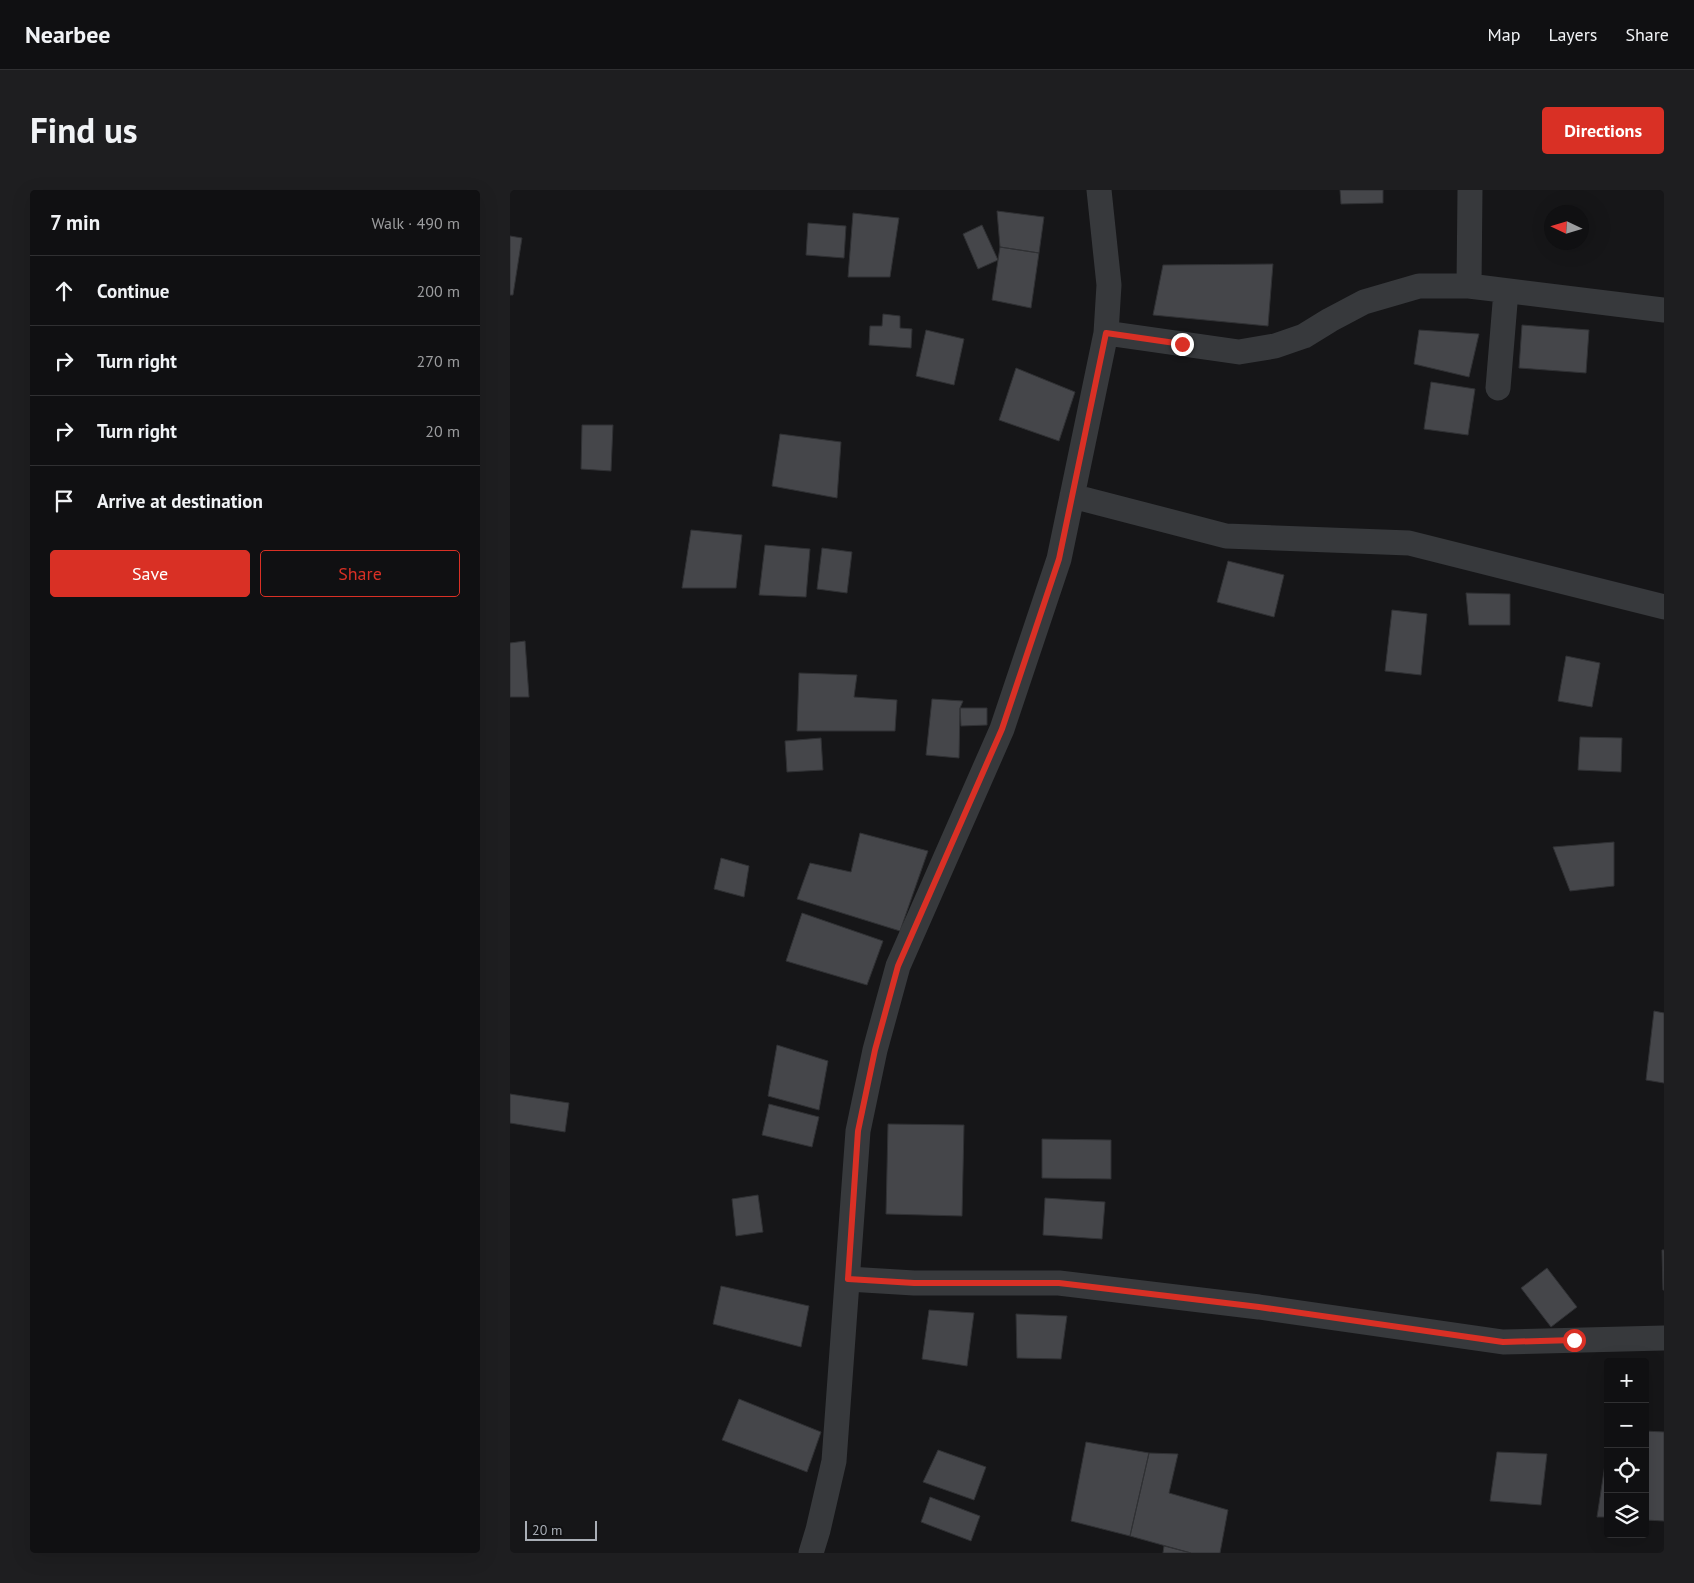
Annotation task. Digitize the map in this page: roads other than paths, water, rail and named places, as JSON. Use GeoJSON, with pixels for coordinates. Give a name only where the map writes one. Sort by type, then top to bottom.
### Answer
{"type":"FeatureCollection","features":[{"type":"Feature","properties":{"kind":"street"},"geometry":{"type":"LineString","coordinates":[[811,1553],[834,1461],[858,1131],[875,1050],[898,966],[1002,729],[1059,559],[1106,333],[1109,285],[1099,190]]}},
{"type":"Feature","properties":{"kind":"street"},"geometry":{"type":"LineString","coordinates":[[1469,286],[1470,190]]}},
{"type":"Feature","properties":{"kind":"street"},"geometry":{"type":"LineString","coordinates":[[1106,333],[1239,352],[1275,346],[1304,336],[1364,302],[1419,286],[1469,286],[1664,310]]}},
{"type":"Feature","properties":{"kind":"street"},"geometry":{"type":"LineString","coordinates":[[1498,388],[1506,291]]}},
{"type":"Feature","properties":{"kind":"street"},"geometry":{"type":"LineString","coordinates":[[1072,496],[1226,536],[1409,542],[1664,607]]}},
{"type":"Feature","properties":{"kind":"street"},"geometry":{"type":"LineString","coordinates":[[848,1279],[914,1283],[1059,1283],[1259,1307],[1503,1342],[1664,1338]]}}]}
